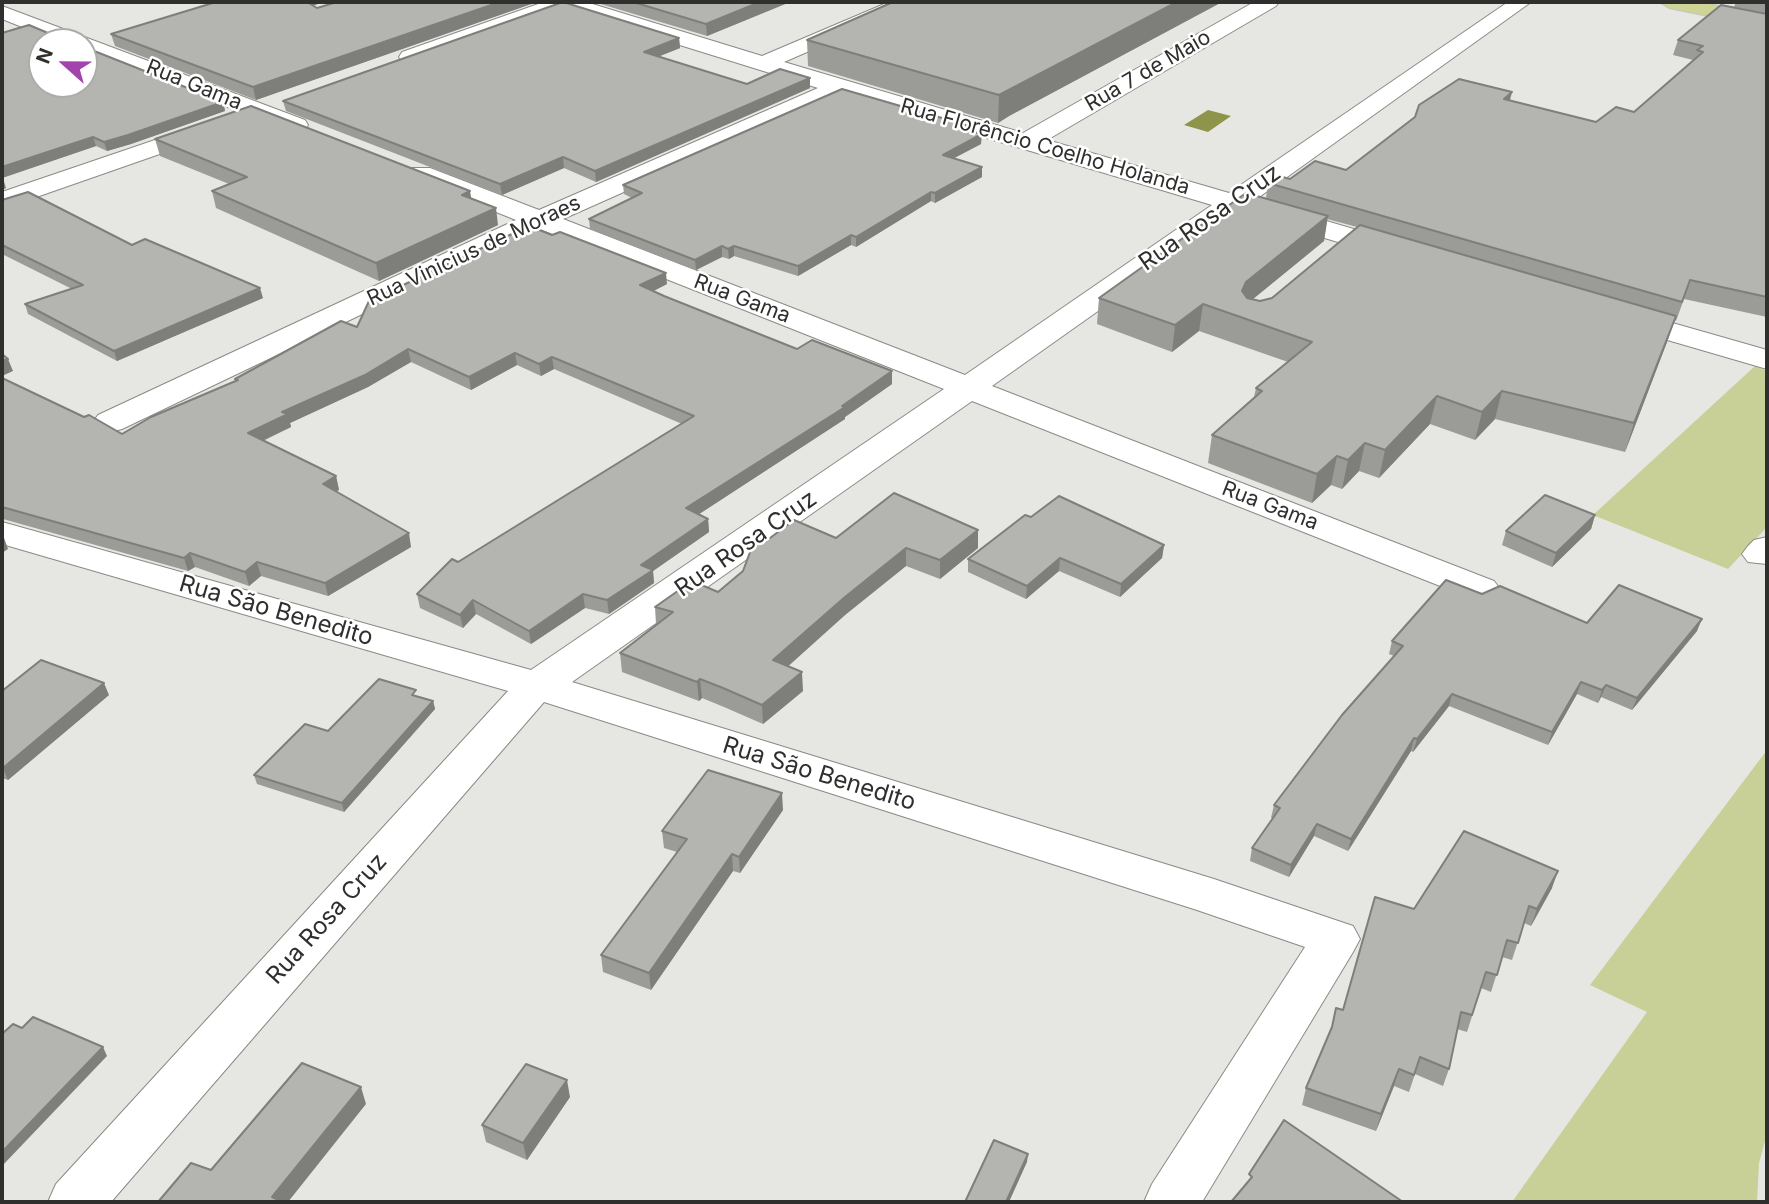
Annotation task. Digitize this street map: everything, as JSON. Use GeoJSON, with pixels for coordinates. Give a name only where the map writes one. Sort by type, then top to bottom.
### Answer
{"type":"FeatureCollection","features":[{"type":"Feature","properties":{"kind":"main road"},"geometry":{"type":"LineString","coordinates":[[1680,3],[1764,12]]}},
{"type":"Feature","properties":{"kind":"street","name":"Rua Florêncio Coelho Holanda"},"geometry":{"type":"LineString","coordinates":[[564,2],[1231,202],[1339,245],[1429,260]]}},
{"type":"Feature","properties":{"kind":"street"},"geometry":{"type":"LineString","coordinates":[[386,65],[564,2]]}},
{"type":"Feature","properties":{"kind":"street"},"geometry":{"type":"LineString","coordinates":[[764,62],[906,2]]}},
{"type":"Feature","properties":{"kind":"street","name":"Rua 7 de Maio"},"geometry":{"type":"LineString","coordinates":[[1027,141],[1269,2]]}},
{"type":"Feature","properties":{"kind":"street","name":"Rua Rosa Cruz"},"geometry":{"type":"LineString","coordinates":[[76,1202],[536,685],[568,667],[1521,2]]}},
{"type":"Feature","properties":{"kind":"street"},"geometry":{"type":"LineString","coordinates":[[9,14],[52,5]]}},
{"type":"Feature","properties":{"kind":"street","name":"Rua Gama"},"geometry":{"type":"LineString","coordinates":[[9,14],[323,135]]}},
{"type":"Feature","properties":{"kind":"street","name":"Rua Vinicius de Moraes"},"geometry":{"type":"LineString","coordinates":[[110,422],[321,331],[540,219],[840,86]]}},
{"type":"Feature","properties":{"kind":"street"},"geometry":{"type":"LineString","coordinates":[[2,201],[297,97]]}},
{"type":"Feature","properties":{"kind":"street","name":"Rua Gama"},"geometry":{"type":"LineString","coordinates":[[399,165],[1481,589]]}},
{"type":"Feature","properties":{"kind":"street"},"geometry":{"type":"LineString","coordinates":[[1598,310],[1767,360]]}},
{"type":"Feature","properties":{"kind":"street","name":"Rua São Benedito"},"geometry":{"type":"LineString","coordinates":[[2,533],[536,685],[1214,897],[1336,939],[1172,1202]]}},
{"type":"Feature","properties":{"kind":"shaded area"},"geometry":{"type":"Polygon","coordinates":[[[1208,110],[1231,116],[1208,132],[1184,125],[1208,110]]]}},
{"type":"Feature","properties":{"kind":"shaded area"},"geometry":{"type":"Polygon","coordinates":[[[1755,366],[1767,371],[1767,527],[1728,569],[1593,515],[1755,366]]]}},
{"type":"Feature","properties":{"kind":"shaded area"},"geometry":{"type":"Polygon","coordinates":[[[1767,750],[1767,1134],[1759,1163],[1757,1202],[1512,1202],[1647,1012],[1590,985],[1767,750]]]}},
{"type":"Feature","properties":{"kind":"building"},"geometry":{"type":"Polygon","coordinates":[[[216,2],[307,2],[317,8],[337,2],[500,2],[253,87],[111,34],[216,2]]]}},
{"type":"Feature","properties":{"kind":"building"},"geometry":{"type":"Polygon","coordinates":[[[563,2],[679,38],[644,52],[747,84],[780,69],[810,78],[595,171],[563,157],[500,184],[283,101],[563,2]]]}},
{"type":"Feature","properties":{"kind":"building"},"geometry":{"type":"Polygon","coordinates":[[[633,2],[760,2],[706,24],[633,2]]]}},
{"type":"Feature","properties":{"kind":"building"},"geometry":{"type":"Polygon","coordinates":[[[893,2],[1177,2],[999,95],[807,40],[893,2]]]}},
{"type":"Feature","properties":{"kind":"building"},"geometry":{"type":"Polygon","coordinates":[[[1721,5],[1767,14],[1767,297],[1690,280],[1682,302],[1268,183],[1279,176],[1290,179],[1315,161],[1346,170],[1415,117],[1419,105],[1459,79],[1512,92],[1504,99],[1596,122],[1616,107],[1634,112],[1703,52],[1697,50],[1703,46],[1678,40],[1721,5]]]}},
{"type":"Feature","properties":{"kind":"building"},"geometry":{"type":"Polygon","coordinates":[[[29,25],[36,28],[28,28],[28,98],[98,98],[98,53],[223,102],[128,135],[104,142],[93,137],[2,167],[2,33],[29,25]]]}},
{"type":"Feature","properties":{"kind":"building"},"geometry":{"type":"Polygon","coordinates":[[[842,89],[973,127],[967,130],[982,134],[943,155],[982,167],[935,193],[931,192],[856,237],[851,235],[798,266],[734,246],[728,249],[722,246],[695,260],[589,219],[642,193],[623,185],[842,89]]]}},
{"type":"Feature","properties":{"kind":"building"},"geometry":{"type":"Polygon","coordinates":[[[251,106],[470,191],[462,195],[496,208],[376,263],[212,191],[247,177],[155,139],[251,106]]]}},
{"type":"Feature","properties":{"kind":"building"},"geometry":{"type":"Polygon","coordinates":[[[28,192],[132,245],[145,239],[260,288],[114,351],[25,304],[83,285],[2,245],[2,200],[28,192]]]}},
{"type":"Feature","properties":{"kind":"building"},"geometry":{"type":"Polygon","coordinates":[[[1246,193],[1328,216],[1246,282],[1242,291],[1247,298],[1260,301],[1272,298],[1360,225],[1676,316],[1634,423],[1502,391],[1482,412],[1437,396],[1385,450],[1365,443],[1348,460],[1337,456],[1317,474],[1212,435],[1262,391],[1256,388],[1312,342],[1203,304],[1175,325],[1099,298],[1246,193]]]}},
{"type":"Feature","properties":{"kind":"building"},"geometry":{"type":"Polygon","coordinates":[[[529,226],[552,235],[560,232],[666,273],[640,285],[664,296],[797,349],[812,340],[892,371],[842,406],[845,407],[686,508],[708,519],[641,565],[653,570],[607,600],[583,594],[529,631],[473,600],[460,615],[417,594],[452,559],[458,562],[694,416],[552,357],[539,364],[515,353],[469,377],[408,349],[365,375],[282,412],[288,414],[248,433],[336,476],[323,484],[409,533],[325,583],[257,562],[245,572],[190,553],[184,558],[2,507],[2,378],[84,417],[89,415],[122,434],[151,417],[238,380],[235,379],[341,321],[357,327],[369,301],[529,226]]]}},
{"type":"Feature","properties":{"kind":"building"},"geometry":{"type":"Polygon","coordinates":[[[894,493],[978,530],[940,560],[906,548],[845,597],[773,660],[802,672],[762,705],[700,679],[697,682],[620,653],[673,612],[655,607],[692,581],[718,592],[743,571],[756,536],[766,541],[794,520],[836,538],[894,493]]]}},
{"type":"Feature","properties":{"kind":"building"},"geometry":{"type":"Polygon","coordinates":[[[1545,495],[1595,515],[1556,553],[1506,531],[1545,495]]]}},
{"type":"Feature","properties":{"kind":"building"},"geometry":{"type":"Polygon","coordinates":[[[1059,496],[1164,545],[1121,584],[1060,558],[1027,586],[968,559],[1025,515],[1031,517],[1059,496]]]}},
{"type":"Feature","properties":{"kind":"building"},"geometry":{"type":"Polygon","coordinates":[[[1446,580],[1482,594],[1500,586],[1587,623],[1619,585],[1702,619],[1637,698],[1606,685],[1602,690],[1581,682],[1552,732],[1452,694],[1417,739],[1414,738],[1351,839],[1317,824],[1291,865],[1252,848],[1280,808],[1274,805],[1342,715],[1403,646],[1392,641],[1446,580]]]}},
{"type":"Feature","properties":{"kind":"building"},"geometry":{"type":"Polygon","coordinates":[[[41,660],[104,683],[2,768],[2,691],[41,660]]]}},
{"type":"Feature","properties":{"kind":"building"},"geometry":{"type":"Polygon","coordinates":[[[379,679],[416,690],[412,695],[433,701],[342,803],[254,775],[305,724],[328,731],[379,679]]]}},
{"type":"Feature","properties":{"kind":"building"},"geometry":{"type":"Polygon","coordinates":[[[708,770],[782,793],[739,857],[732,854],[649,973],[601,955],[687,839],[662,831],[708,770]]]}},
{"type":"Feature","properties":{"kind":"building"},"geometry":{"type":"Polygon","coordinates":[[[1464,831],[1558,871],[1537,909],[1529,906],[1518,943],[1507,940],[1497,975],[1486,972],[1472,1015],[1461,1012],[1449,1069],[1420,1057],[1414,1075],[1399,1069],[1381,1114],[1306,1088],[1332,1027],[1336,1008],[1343,1010],[1375,897],[1414,909],[1464,831]]]}},
{"type":"Feature","properties":{"kind":"building"},"geometry":{"type":"Polygon","coordinates":[[[33,1017],[103,1047],[2,1152],[2,1034],[13,1024],[22,1028],[33,1017]]]}},
{"type":"Feature","properties":{"kind":"building"},"geometry":{"type":"Polygon","coordinates":[[[302,1063],[361,1087],[272,1197],[283,1202],[158,1202],[191,1163],[211,1170],[302,1063]]]}},
{"type":"Feature","properties":{"kind":"building"},"geometry":{"type":"Polygon","coordinates":[[[526,1064],[567,1080],[523,1143],[482,1125],[526,1064]]]}},
{"type":"Feature","properties":{"kind":"building"},"geometry":{"type":"Polygon","coordinates":[[[1284,1120],[1403,1202],[1231,1202],[1252,1177],[1249,1174],[1284,1120]]]}},
{"type":"Feature","properties":{"kind":"building"},"geometry":{"type":"Polygon","coordinates":[[[994,1140],[1028,1154],[1006,1202],[965,1202],[994,1140]]]}}]}
